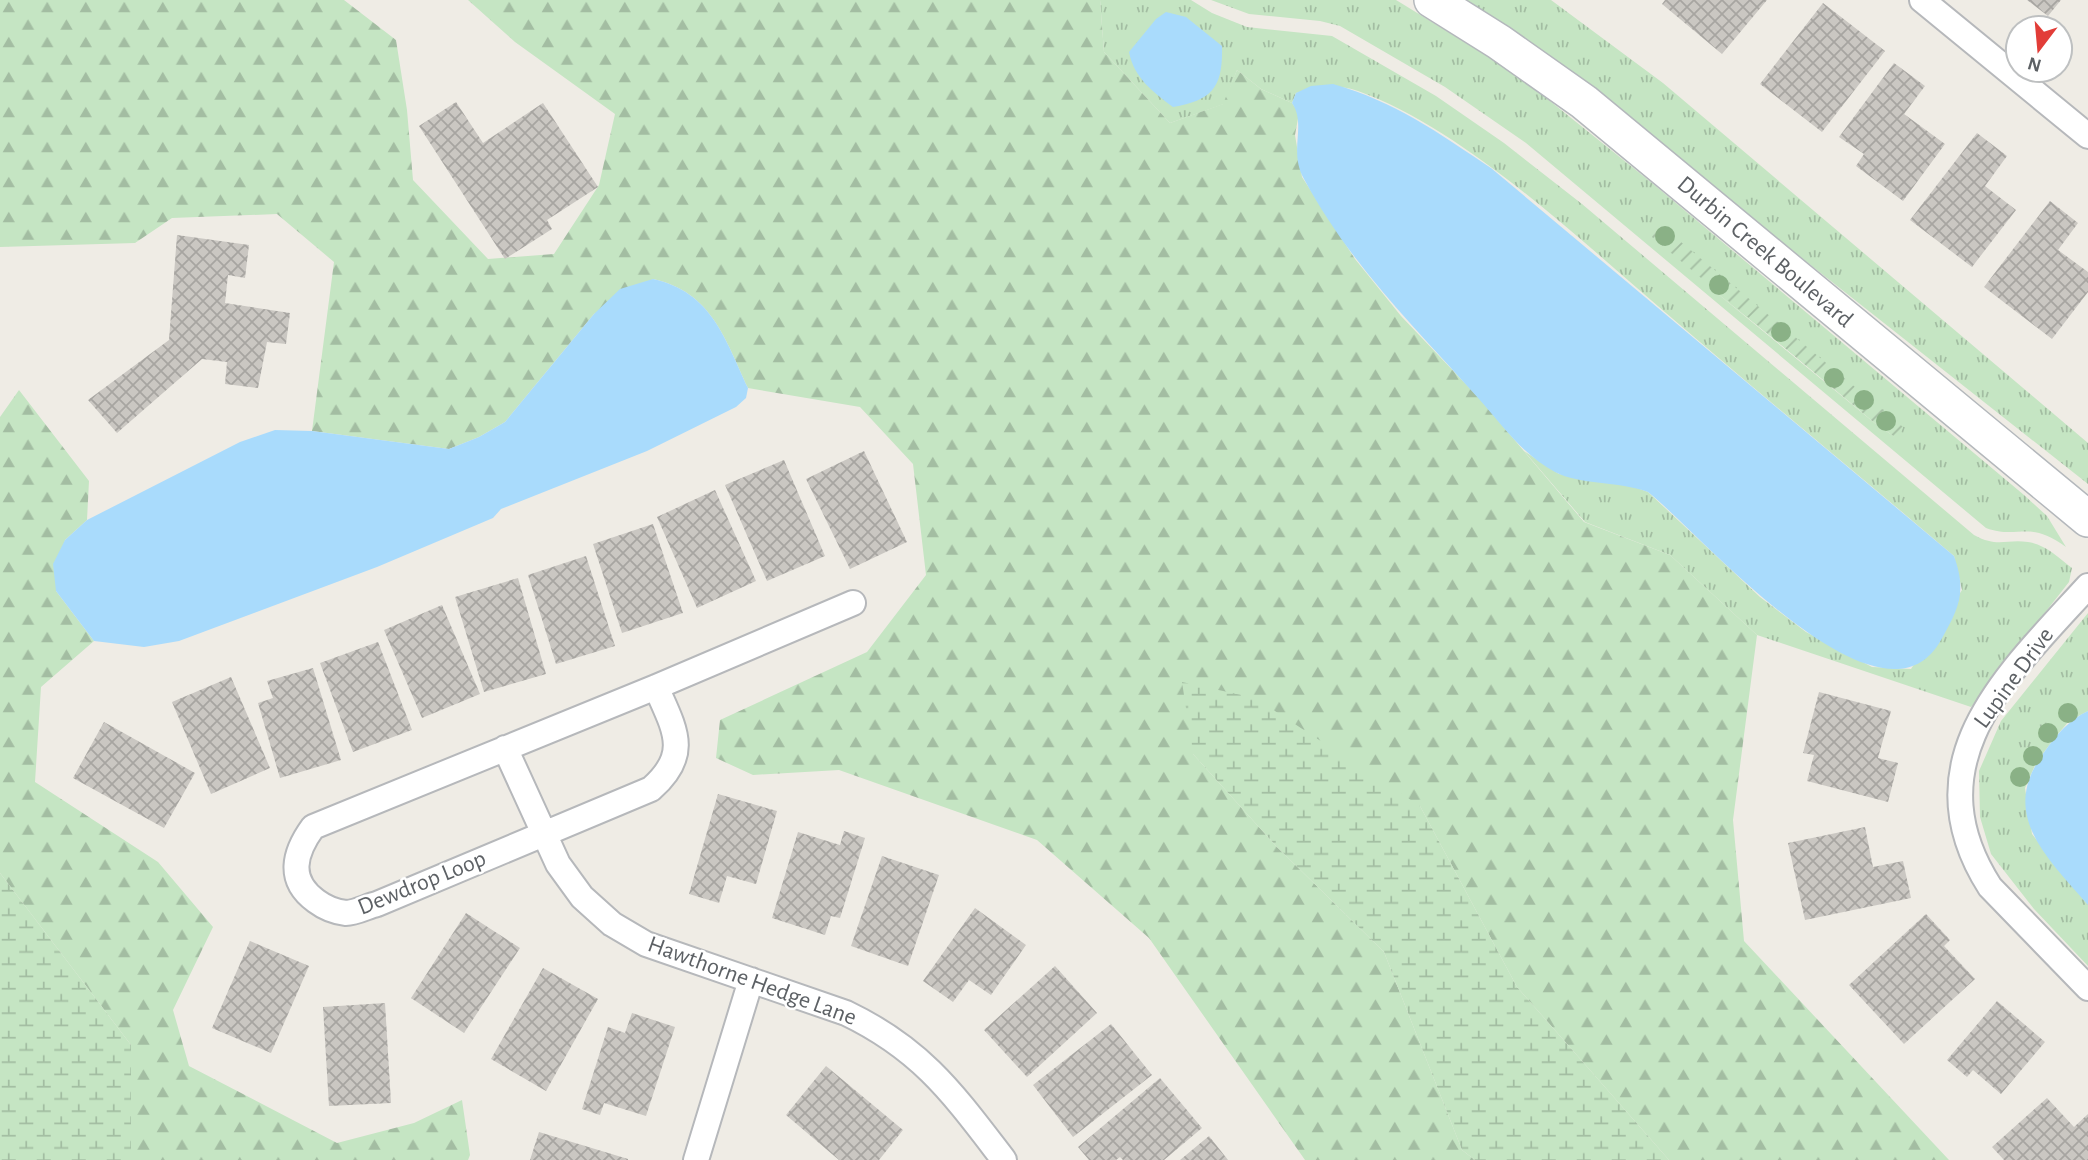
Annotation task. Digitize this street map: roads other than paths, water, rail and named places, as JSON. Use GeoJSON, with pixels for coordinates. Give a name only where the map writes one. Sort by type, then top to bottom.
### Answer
{"type":"FeatureCollection","features":[{"type":"Feature","properties":{"kind":"street","name":"Durbin Creek Boulevard"},"geometry":{"type":"LineString","coordinates":[[1432,0],[1499,42],[1584,102],[2088,519]]}},
{"type":"Feature","properties":{"kind":"street"},"geometry":{"type":"LineString","coordinates":[[1922,0],[2088,136]]}},
{"type":"Feature","properties":{"kind":"street","name":"Lupine Drive"},"geometry":{"type":"LineString","coordinates":[[2088,586],[1988,705],[1968,744],[1960,786],[1964,828],[1979,869],[1990,887],[2088,988]]}},
{"type":"Feature","properties":{"kind":"street","name":"Dewdrop Loop"},"geometry":{"type":"LineString","coordinates":[[656,687],[675,730],[677,752],[670,773],[651,789],[377,904],[347,913],[323,906],[305,893],[297,881],[295,864],[301,844],[313,827],[656,687],[853,603]]}},
{"type":"Feature","properties":{"kind":"street","name":"Hawthorne Hedge Lane"},"geometry":{"type":"LineString","coordinates":[[505,748],[558,864],[582,897],[612,924],[646,944],[846,1013],[911,1050],[943,1081],[1004,1160]]}},
{"type":"Feature","properties":{"kind":"street"},"geometry":{"type":"LineString","coordinates":[[696,1160],[751,980]]}},
{"type":"Feature","properties":{"kind":"water"},"geometry":{"type":"Polygon","coordinates":[[[1166,12],[1186,17],[1222,46],[1220,72],[1213,89],[1198,100],[1173,107],[1140,77],[1129,52],[1156,19],[1166,12]]]}},
{"type":"Feature","properties":{"kind":"water"},"geometry":{"type":"Polygon","coordinates":[[[1333,84],[1396,109],[1434,130],[1491,168],[1954,556],[1960,580],[1959,600],[1941,640],[1914,666],[1877,667],[1836,650],[1791,620],[1747,584],[1648,492],[1565,476],[1544,465],[1523,449],[1363,268],[1322,210],[1304,179],[1297,158],[1298,120],[1292,103],[1296,93],[1311,86],[1333,84]]]}},
{"type":"Feature","properties":{"kind":"water"},"geometry":{"type":"Polygon","coordinates":[[[653,279],[673,285],[690,295],[714,320],[748,388],[746,398],[736,407],[647,451],[501,509],[493,518],[377,567],[179,641],[144,647],[94,641],[56,591],[53,564],[65,540],[87,520],[240,442],[275,430],[312,431],[449,449],[479,437],[505,422],[594,314],[620,289],[653,279]]]}},
{"type":"Feature","properties":{"kind":"water"},"geometry":{"type":"Polygon","coordinates":[[[2088,711],[2088,905],[2057,870],[2033,834],[2027,815],[2026,795],[2031,774],[2050,745],[2069,723],[2088,711]]]}}]}
